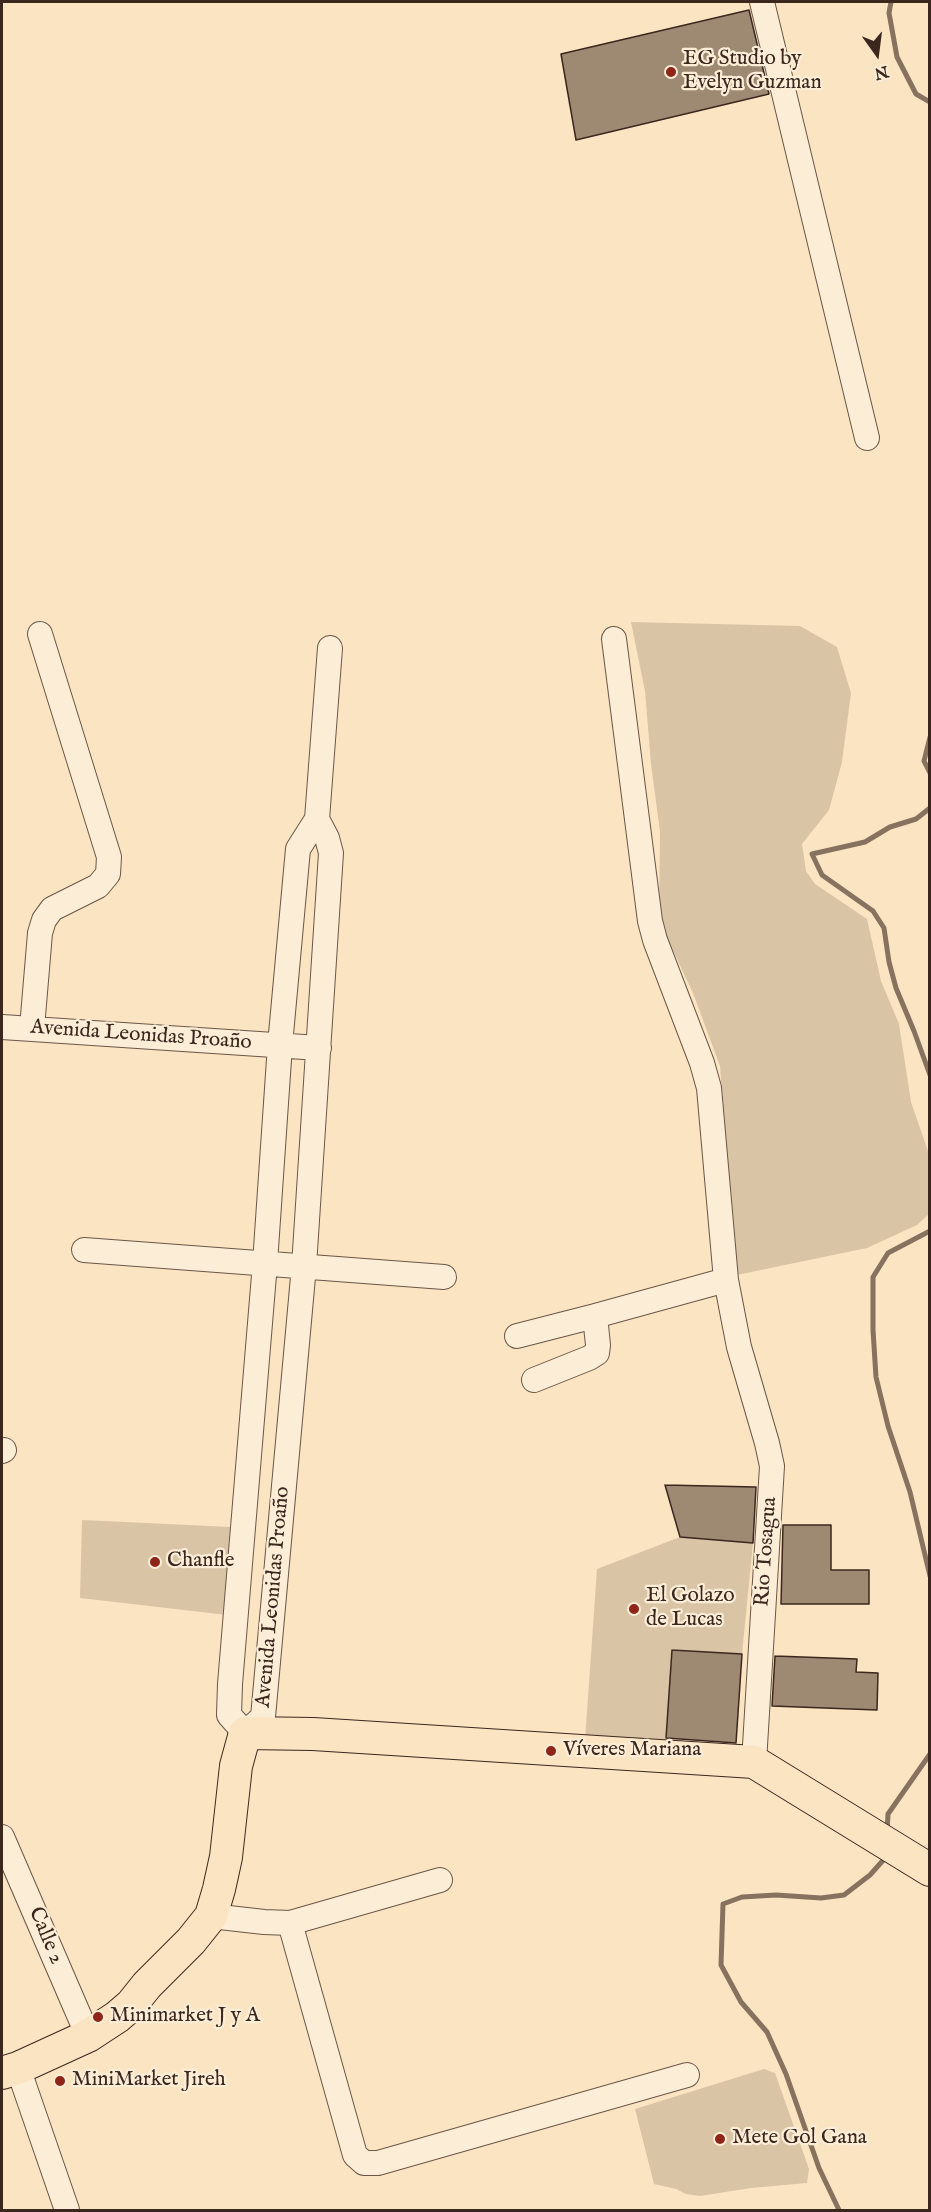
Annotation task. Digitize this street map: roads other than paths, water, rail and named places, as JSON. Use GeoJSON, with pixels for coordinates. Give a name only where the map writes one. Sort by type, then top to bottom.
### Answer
{"type":"FeatureCollection","features":[{"type":"Feature","properties":{"kind":"main road"},"geometry":{"type":"LineString","coordinates":[[10,2071],[88,2036],[131,2005],[147,1985],[192,1941],[211,1916],[222,1879],[236,1766],[245,1733],[313,1734],[754,1762],[869,1835],[926,1868]]}},
{"type":"Feature","properties":{"kind":"street"},"geometry":{"type":"LineString","coordinates":[[762,2],[867,438]]}},
{"type":"Feature","properties":{"kind":"street"},"geometry":{"type":"LineString","coordinates":[[32,1028],[40,933],[44,920],[52,909],[98,886],[108,874],[109,857],[40,634]]}},
{"type":"Feature","properties":{"kind":"street","name":"Rio Tosagua"},"geometry":{"type":"LineString","coordinates":[[614,639],[650,921],[709,1088],[726,1280],[739,1347],[772,1466],[754,1762]]}},
{"type":"Feature","properties":{"kind":"street"},"geometry":{"type":"LineString","coordinates":[[280,1045],[298,849],[317,819],[330,648]]}},
{"type":"Feature","properties":{"kind":"street"},"geometry":{"type":"LineString","coordinates":[[317,819],[332,853],[319,1048]]}},
{"type":"Feature","properties":{"kind":"street","name":"Avenida Leonidas Proaño"},"geometry":{"type":"LineString","coordinates":[[2,1027],[32,1028],[280,1045],[319,1048],[303,1266],[263,1718],[245,1733],[229,1715],[280,1045]]}},
{"type":"Feature","properties":{"kind":"street"},"geometry":{"type":"LineString","coordinates":[[84,1250],[444,1277]]}},
{"type":"Feature","properties":{"kind":"street"},"geometry":{"type":"LineString","coordinates":[[517,1336],[726,1280]]}},
{"type":"Feature","properties":{"kind":"street"},"geometry":{"type":"LineString","coordinates":[[534,1380],[597,1353],[595,1316]]}},
{"type":"Feature","properties":{"kind":"street","name":"Calle 2"},"geometry":{"type":"LineString","coordinates":[[2,1837],[88,2036]]}},
{"type":"Feature","properties":{"kind":"street"},"geometry":{"type":"LineString","coordinates":[[211,1916],[290,1923],[440,1880]]}},
{"type":"Feature","properties":{"kind":"street"},"geometry":{"type":"LineString","coordinates":[[290,1923],[355,2155],[364,2163],[378,2163],[687,2075]]}},
{"type":"Feature","properties":{"kind":"street"},"geometry":{"type":"LineString","coordinates":[[10,2071],[67,2211]]}},
{"type":"Feature","properties":{"kind":"waterway"},"geometry":{"type":"LineString","coordinates":[[891,2],[889,13],[897,57],[916,94],[930,102]]}},
{"type":"Feature","properties":{"kind":"waterway"},"geometry":{"type":"LineString","coordinates":[[930,737],[924,761],[930,773]]}},
{"type":"Feature","properties":{"kind":"waterway"},"geometry":{"type":"LineString","coordinates":[[930,808],[916,819],[890,827],[865,842],[812,854],[822,875],[873,911],[884,928],[896,988],[930,1075]]}},
{"type":"Feature","properties":{"kind":"waterway"},"geometry":{"type":"LineString","coordinates":[[930,1231],[888,1253],[873,1277],[876,1377],[888,1426],[910,1492],[930,1576]]}},
{"type":"Feature","properties":{"kind":"waterway"},"geometry":{"type":"LineString","coordinates":[[887,1832],[888,1814],[930,1754]]}},
{"type":"Feature","properties":{"kind":"waterway"},"geometry":{"type":"LineString","coordinates":[[839,2210],[819,2168],[786,2074],[767,2032],[741,2002],[721,1965],[723,1904],[742,1897],[776,1895],[821,1898],[844,1895],[870,1875],[886,1857]]}},
{"type":"Feature","properties":{"kind":"place","name":"EG Studio by Evelyn Guzman"},"geometry":{"type":"Point","coordinates":[671,72]}},
{"type":"Feature","properties":{"kind":"place","name":"Chanfle"},"geometry":{"type":"Point","coordinates":[155,1562]}},
{"type":"Feature","properties":{"kind":"place","name":"El Golazo de Lucas"},"geometry":{"type":"Point","coordinates":[634,1609]}},
{"type":"Feature","properties":{"kind":"place","name":"Víveres Mariana"},"geometry":{"type":"Point","coordinates":[551,1751]}},
{"type":"Feature","properties":{"kind":"place","name":"Minimarket J y A"},"geometry":{"type":"Point","coordinates":[98,2017]}},
{"type":"Feature","properties":{"kind":"place","name":"MiniMarket Jireh"},"geometry":{"type":"Point","coordinates":[60,2081]}},
{"type":"Feature","properties":{"kind":"place","name":"Mete Gol Gana"},"geometry":{"type":"Point","coordinates":[720,2139]}}]}
